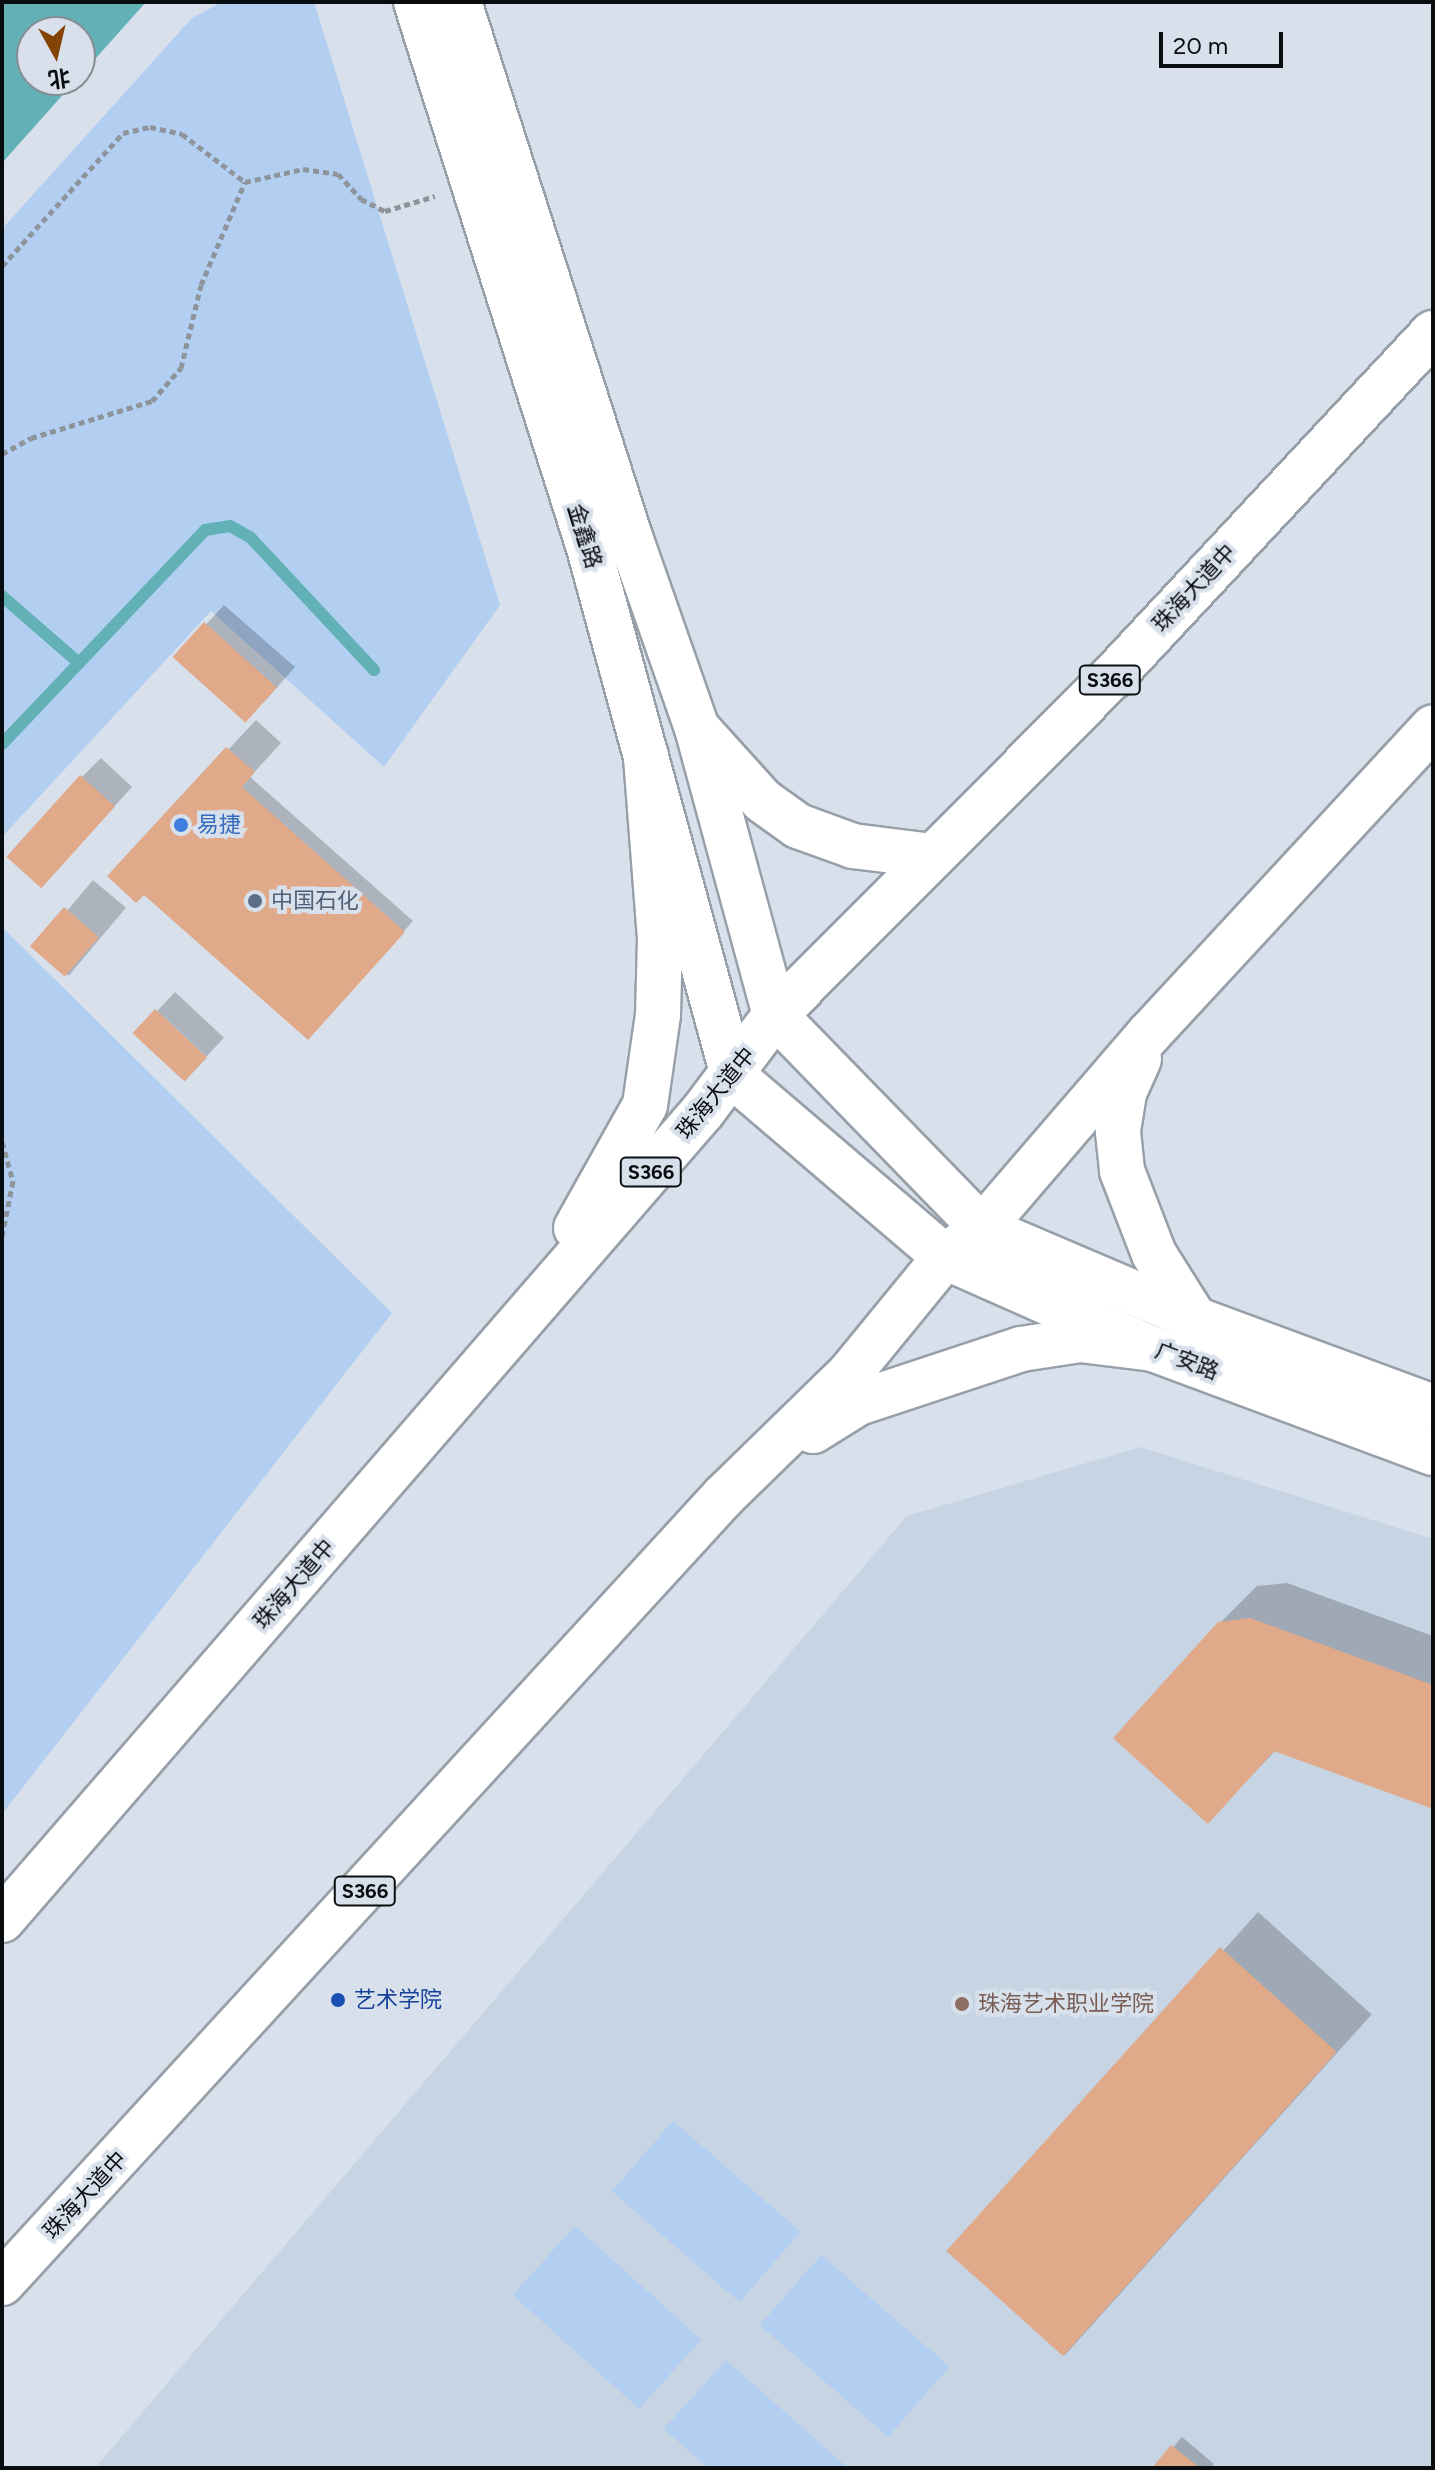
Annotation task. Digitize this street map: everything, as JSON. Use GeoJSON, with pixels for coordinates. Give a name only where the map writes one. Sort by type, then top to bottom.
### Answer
{"type":"FeatureCollection","features":[{"type":"Feature","properties":{"kind":"main road","name":"金鑫路"},"geometry":{"type":"LineString","coordinates":[[416,2],[589,548],[733,1076]]}},
{"type":"Feature","properties":{"kind":"main road","name":"金鑫路"},"geometry":{"type":"LineString","coordinates":[[459,2],[629,534],[697,728],[775,1015]]}},
{"type":"Feature","properties":{"kind":"main road","name":"珠海大道中"},"geometry":{"type":"LineString","coordinates":[[2,1920],[733,1076],[775,1015],[1111,678],[1433,333]]}},
{"type":"Feature","properties":{"kind":"main road","name":"珠海大道中"},"geometry":{"type":"LineString","coordinates":[[2,2283],[724,1496],[850,1373],[945,1257],[982,1228],[1149,1034],[1433,727]]}},
{"type":"Feature","properties":{"kind":"main road"},"geometry":{"type":"LineString","coordinates":[[697,728],[763,801],[798,826],[853,846],[932,856]]}},
{"type":"Feature","properties":{"kind":"main road"},"geometry":{"type":"LineString","coordinates":[[521,1324],[645,1105],[658,1015],[660,939],[646,756]]}},
{"type":"Feature","properties":{"kind":"main road"},"geometry":{"type":"LineString","coordinates":[[775,1015],[982,1228]]}},
{"type":"Feature","properties":{"kind":"main road"},"geometry":{"type":"LineString","coordinates":[[1149,1034],[1124,1093],[1118,1132],[1122,1171],[1154,1254],[1195,1319]]}},
{"type":"Feature","properties":{"kind":"main road","name":"广安路"},"geometry":{"type":"LineString","coordinates":[[733,1076],[945,1257],[1153,1349],[1433,1453]]}},
{"type":"Feature","properties":{"kind":"main road","name":"广安路"},"geometry":{"type":"LineString","coordinates":[[982,1228],[1195,1319],[1433,1407]]}},
{"type":"Feature","properties":{"kind":"main road"},"geometry":{"type":"LineString","coordinates":[[724,1496],[801,1438],[858,1403],[965,1365],[1021,1349],[1080,1340],[1153,1349]]}},
{"type":"Feature","properties":{"kind":"path"},"geometry":{"type":"LineString","coordinates":[[2,266],[123,133],[150,127],[182,134],[245,182],[303,169],[338,174],[361,199],[385,211],[474,184]]}},
{"type":"Feature","properties":{"kind":"path"},"geometry":{"type":"LineString","coordinates":[[2,454],[31,438],[152,401],[181,368],[201,285],[245,182]]}},
{"type":"Feature","properties":{"kind":"path"},"geometry":{"type":"LineString","coordinates":[[2,1142],[13,1181],[2,1236]]}},
{"type":"Feature","properties":{"kind":"shaded area"},"geometry":{"type":"Polygon","coordinates":[[[2,2],[146,2],[96,58],[96,16],[16,16],[16,96],[62,96],[2,163],[2,2]]]}},
{"type":"Feature","properties":{"kind":"shaded area"},"geometry":{"type":"Polygon","coordinates":[[[222,2],[314,2],[500,605],[384,767],[211,611],[2,837],[2,229],[192,18],[222,2]]]}},
{"type":"Feature","properties":{"kind":"shaded area"},"geometry":{"type":"Polygon","coordinates":[[[2,927],[392,1313],[2,1814],[2,927]]]}},
{"type":"Feature","properties":{"kind":"shaded area","name":"珠海艺术职业学院"},"geometry":{"type":"Polygon","coordinates":[[[1140,1447],[1433,1539],[1433,2468],[95,2468],[907,1516],[1140,1447]]]}},
{"type":"Feature","properties":{"kind":"shaded area"},"geometry":{"type":"Polygon","coordinates":[[[673,2121],[801,2232],[740,2302],[612,2191],[673,2121]]]}},
{"type":"Feature","properties":{"kind":"shaded area"},"geometry":{"type":"Polygon","coordinates":[[[575,2226],[701,2340],[639,2409],[513,2295],[575,2226]]]}},
{"type":"Feature","properties":{"kind":"shaded area"},"geometry":{"type":"Polygon","coordinates":[[[821,2255],[949,2367],[888,2437],[760,2325],[821,2255]]]}},
{"type":"Feature","properties":{"kind":"shaded area"},"geometry":{"type":"Polygon","coordinates":[[[726,2360],[848,2468],[708,2468],[664,2429],[726,2360]]]}},
{"type":"Feature","properties":{"kind":"building"},"geometry":{"type":"Polygon","coordinates":[[[204,622],[277,688],[245,723],[173,657],[204,622]]]}},
{"type":"Feature","properties":{"kind":"building"},"geometry":{"type":"Polygon","coordinates":[[[226,747],[255,772],[242,787],[405,932],[308,1040],[144,895],[136,903],[107,876],[226,747]]]}},
{"type":"Feature","properties":{"kind":"building"},"geometry":{"type":"Polygon","coordinates":[[[80,775],[115,806],[41,888],[6,857],[80,775]]]}},
{"type":"Feature","properties":{"kind":"building"},"geometry":{"type":"Polygon","coordinates":[[[64,907],[99,937],[65,976],[30,946],[64,907]]]}},
{"type":"Feature","properties":{"kind":"building"},"geometry":{"type":"Polygon","coordinates":[[[155,1009],[207,1057],[184,1082],[132,1033],[155,1009]]]}},
{"type":"Feature","properties":{"kind":"building"},"geometry":{"type":"Polygon","coordinates":[[[1250,1618],[1433,1685],[1433,1809],[1274,1751],[1208,1824],[1113,1738],[1218,1622],[1250,1618]]]}},
{"type":"Feature","properties":{"kind":"building"},"geometry":{"type":"Polygon","coordinates":[[[1220,1947],[1337,2052],[1063,2356],[946,2251],[1220,1947]]]}},
{"type":"Feature","properties":{"kind":"building"},"geometry":{"type":"Polygon","coordinates":[[[1171,2445],[1200,2468],[1152,2468],[1171,2445]]]}},
{"type":"Feature","properties":{"kind":"waterway"},"geometry":{"type":"LineString","coordinates":[[2,744],[205,530],[230,526],[250,537],[374,670]]}},
{"type":"Feature","properties":{"kind":"waterway"},"geometry":{"type":"LineString","coordinates":[[2,596],[79,663]]}},
{"type":"Feature","properties":{"kind":"place","name":"易捷"},"geometry":{"type":"Point","coordinates":[181,825]}},
{"type":"Feature","properties":{"kind":"place","name":"中国石化"},"geometry":{"type":"Point","coordinates":[255,901]}},
{"type":"Feature","properties":{"kind":"place","name":"艺术学院"},"geometry":{"type":"Point","coordinates":[338,2000]}},
{"type":"Feature","properties":{"kind":"place","name":"珠海艺术职业学院"},"geometry":{"type":"Point","coordinates":[962,2004]}}]}
